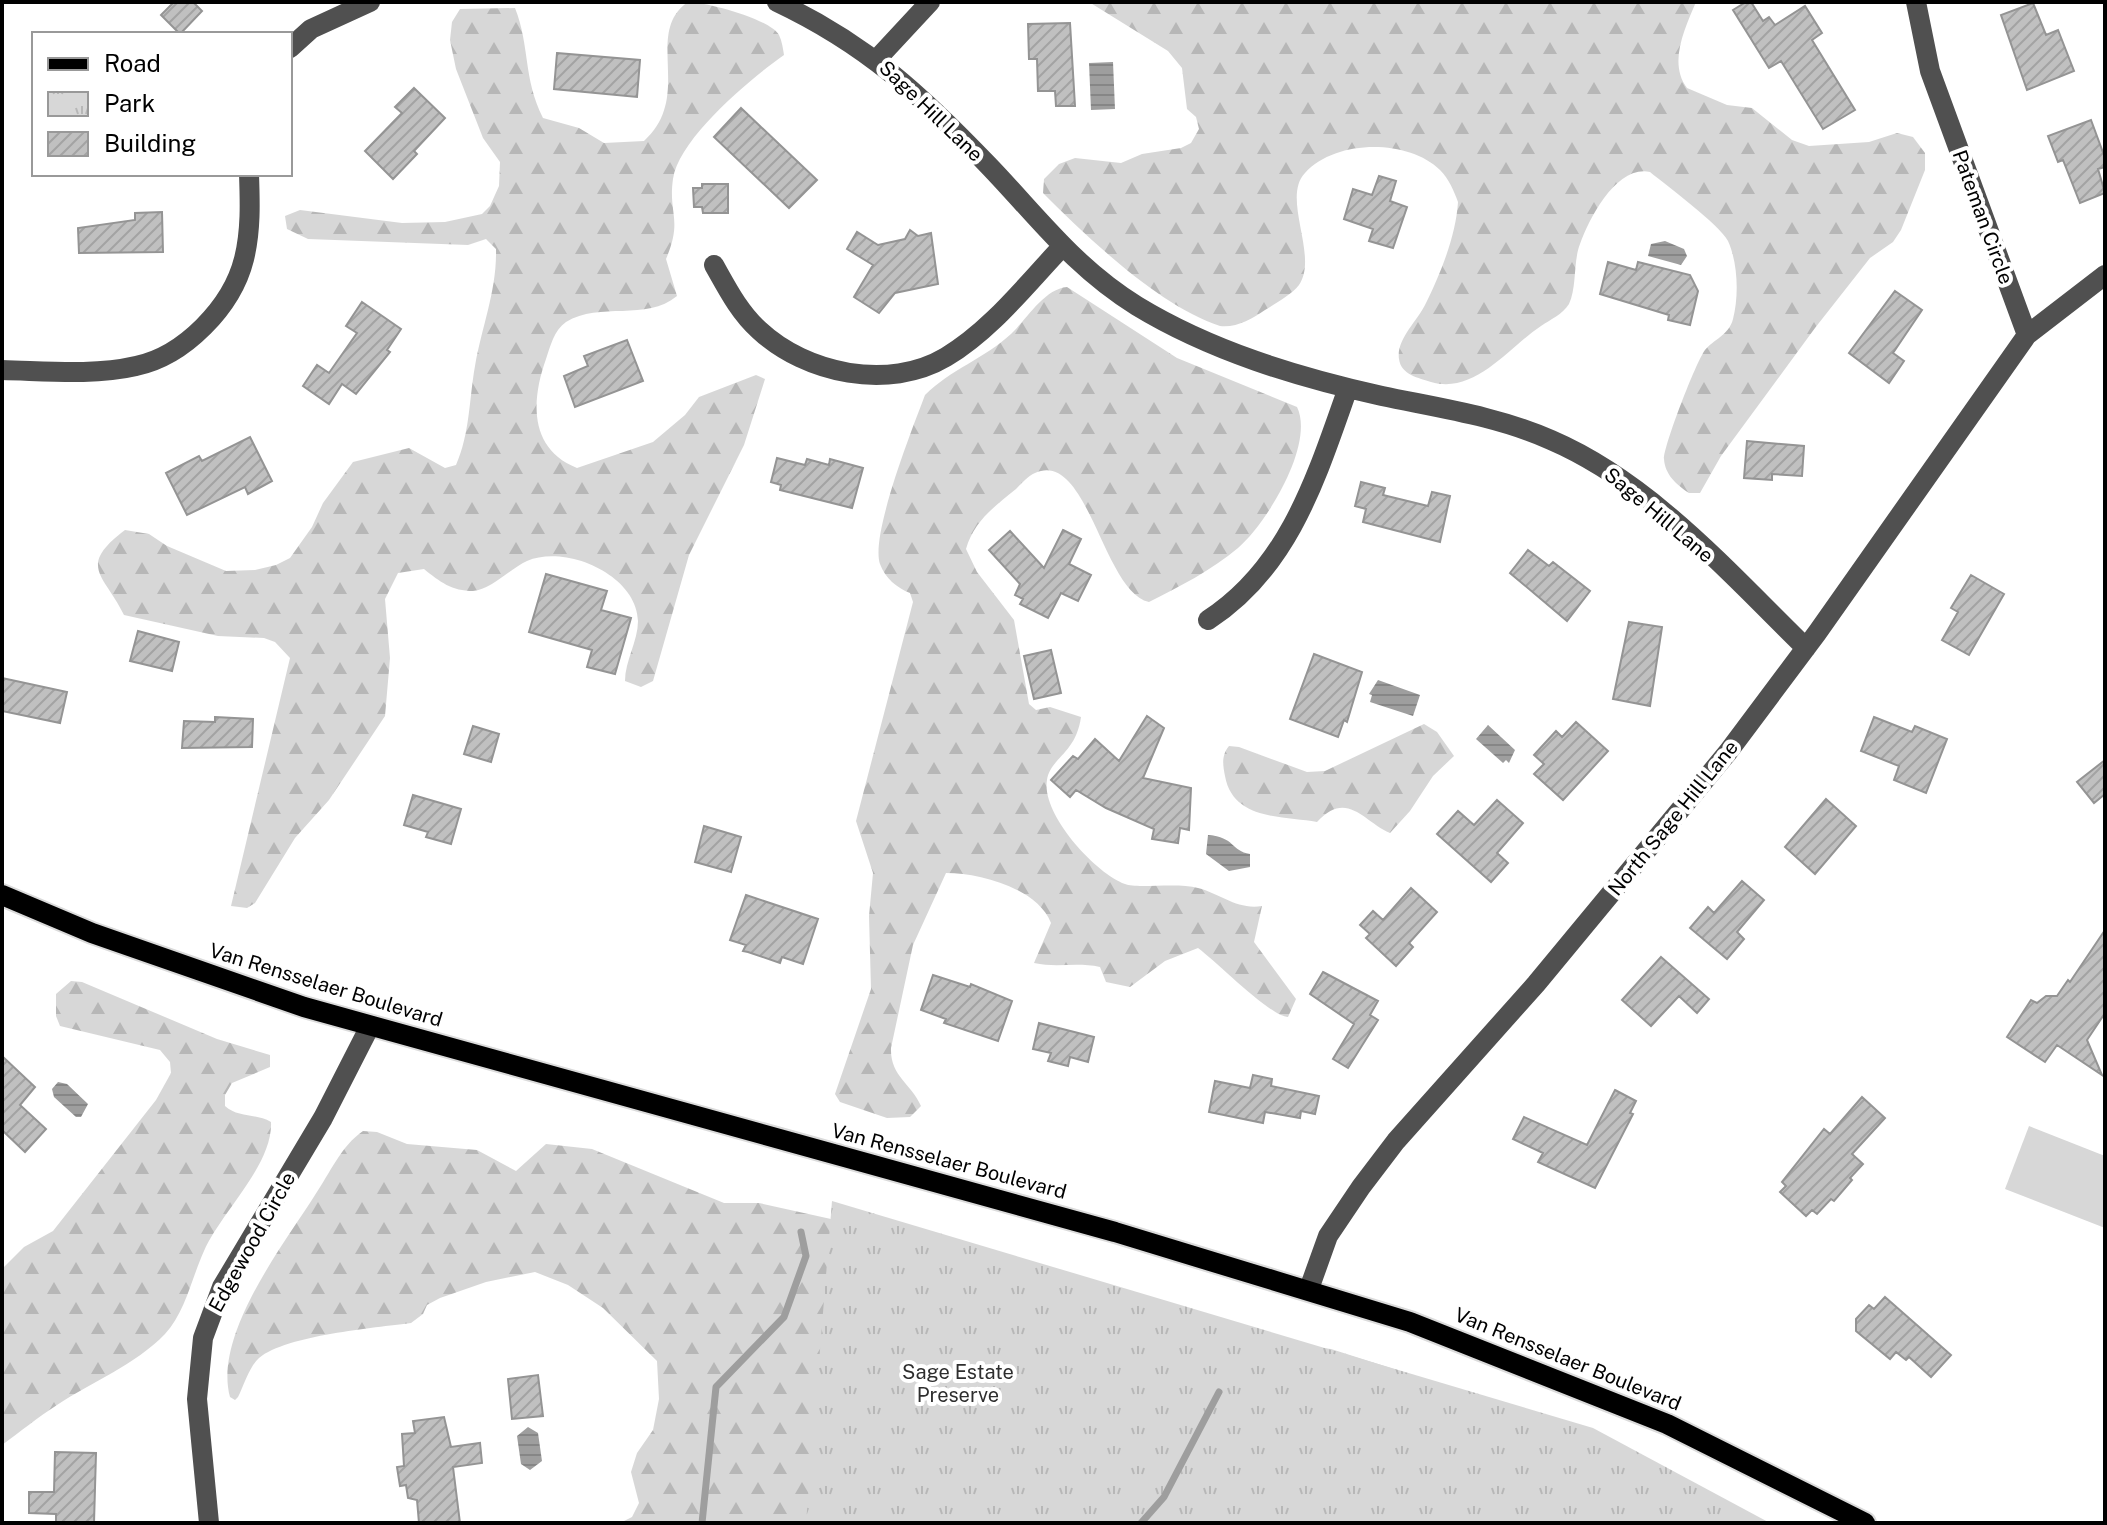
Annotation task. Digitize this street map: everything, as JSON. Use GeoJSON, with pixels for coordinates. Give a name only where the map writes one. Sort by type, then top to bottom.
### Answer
{"type":"FeatureCollection","features":[{"type":"Feature","properties":{"kind":"main road","name":"Van Rensselaer Boulevard"},"geometry":{"type":"LineString","coordinates":[[2,895],[92,933],[238,985],[370,1026],[1309,1289],[1496,1354],[1667,1424],[1865,1523]]}},
{"type":"Feature","properties":{"kind":"street"},"geometry":{"type":"LineString","coordinates":[[292,46],[311,29],[370,2]]}},
{"type":"Feature","properties":{"kind":"street","name":"Sage Hill Lane"},"geometry":{"type":"LineString","coordinates":[[777,2],[832,29],[877,59],[989,166],[1061,248],[1098,280],[1178,329],[1264,363],[1348,388],[1509,425],[1581,454],[1661,511],[1806,648]]}},
{"type":"Feature","properties":{"kind":"street"},"geometry":{"type":"LineString","coordinates":[[877,59],[930,2]]}},
{"type":"Feature","properties":{"kind":"street","name":"Pateman Circle"},"geometry":{"type":"LineString","coordinates":[[1916,2],[1930,71],[2027,335]]}},
{"type":"Feature","properties":{"kind":"street"},"geometry":{"type":"LineString","coordinates":[[2,370],[121,369],[153,362],[184,342],[220,306],[241,268],[248,234],[249,176]]}},
{"type":"Feature","properties":{"kind":"street"},"geometry":{"type":"LineString","coordinates":[[714,265],[747,318],[782,348],[850,373],[901,376],[924,368],[964,345],[1061,248]]}},
{"type":"Feature","properties":{"kind":"street"},"geometry":{"type":"LineString","coordinates":[[2027,335],[2105,275]]}},
{"type":"Feature","properties":{"kind":"street","name":"North Sage Hill Lane"},"geometry":{"type":"LineString","coordinates":[[1309,1289],[1333,1228],[1396,1141],[1536,984],[1728,752],[1806,648],[2027,335]]}},
{"type":"Feature","properties":{"kind":"street"},"geometry":{"type":"LineString","coordinates":[[1208,620],[1253,582],[1291,530],[1308,496],[1348,388]]}},
{"type":"Feature","properties":{"kind":"street","name":"Edgewood Circle"},"geometry":{"type":"LineString","coordinates":[[209,1523],[197,1399],[203,1338],[222,1287],[323,1118],[370,1026]]}},
{"type":"Feature","properties":{"kind":"green space"},"geometry":{"type":"Polygon","coordinates":[[[688,2],[722,8],[764,23],[779,35],[784,55],[718,110],[678,163],[672,191],[674,235],[666,259],[677,296],[651,308],[593,313],[562,325],[555,334],[541,375],[537,407],[542,436],[550,449],[561,460],[577,468],[653,442],[685,415],[699,397],[756,375],[765,379],[744,445],[689,555],[653,681],[641,687],[625,681],[638,621],[635,605],[613,577],[597,567],[579,560],[543,557],[527,561],[487,587],[473,591],[447,585],[424,569],[398,573],[385,599],[390,658],[385,716],[329,800],[295,838],[255,903],[247,908],[231,906],[290,658],[275,642],[264,638],[218,636],[124,615],[99,571],[102,553],[125,530],[149,534],[167,546],[226,571],[255,570],[276,565],[290,558],[312,527],[323,503],[353,462],[409,448],[445,468],[456,465],[467,429],[475,366],[492,293],[496,249],[486,239],[468,245],[308,239],[287,229],[285,216],[300,210],[402,223],[445,222],[482,214],[490,206],[499,186],[500,162],[483,138],[456,69],[450,40],[452,22],[460,9],[515,8],[532,89],[543,118],[579,128],[604,143],[644,141],[658,123],[666,105],[669,30],[675,15],[688,2]]]}},
{"type":"Feature","properties":{"kind":"green space"},"geometry":{"type":"Polygon","coordinates":[[[1089,2],[1696,2],[1680,45],[1679,68],[1687,88],[1727,105],[1752,108],[1792,140],[1809,146],[1869,142],[1897,133],[1913,137],[1925,153],[1925,170],[1901,230],[1893,242],[1870,258],[1815,328],[1721,456],[1700,493],[1689,493],[1669,475],[1665,451],[1681,404],[1705,350],[1731,325],[1737,290],[1736,269],[1728,241],[1692,205],[1650,172],[1627,176],[1606,195],[1585,233],[1566,308],[1477,376],[1447,384],[1431,382],[1403,369],[1399,352],[1442,268],[1451,242],[1458,202],[1446,177],[1426,160],[1391,148],[1353,149],[1318,162],[1305,173],[1299,184],[1298,212],[1305,259],[1299,285],[1249,320],[1232,326],[1220,326],[1173,303],[1149,287],[1103,250],[1043,193],[1044,179],[1059,164],[1075,158],[1121,163],[1142,154],[1181,148],[1191,143],[1199,129],[1196,117],[1187,109],[1182,68],[1168,51],[1089,2]]]}},
{"type":"Feature","properties":{"kind":"green space"},"geometry":{"type":"Polygon","coordinates":[[[1067,287],[1177,358],[1297,407],[1301,423],[1294,461],[1262,521],[1228,556],[1195,578],[1149,602],[1133,593],[1119,574],[1082,501],[1069,482],[1053,471],[1032,474],[980,522],[966,549],[977,572],[1014,620],[1029,704],[1036,710],[1050,707],[1081,717],[1074,739],[1049,772],[1047,780],[1052,809],[1072,841],[1099,868],[1125,884],[1189,886],[1237,904],[1262,906],[1254,942],[1296,999],[1288,1017],[1280,1015],[1198,948],[1165,961],[1130,987],[1106,982],[1100,967],[1034,963],[1051,923],[1044,911],[1033,900],[1006,885],[975,876],[946,873],[913,945],[891,1048],[897,1073],[921,1106],[910,1117],[887,1118],[840,1102],[835,1094],[871,989],[869,916],[873,873],[856,821],[913,602],[910,593],[892,582],[882,569],[879,550],[881,530],[894,481],[925,395],[945,378],[1001,342],[1051,293],[1067,287]]]}},
{"type":"Feature","properties":{"kind":"green space"},"geometry":{"type":"Polygon","coordinates":[[[1424,724],[1437,732],[1454,756],[1433,776],[1410,811],[1390,833],[1346,808],[1337,808],[1317,822],[1262,814],[1238,801],[1230,791],[1225,776],[1223,764],[1229,746],[1307,772],[1325,771],[1424,724]]]}},
{"type":"Feature","properties":{"kind":"green space"},"geometry":{"type":"Polygon","coordinates":[[[71,981],[82,982],[217,1039],[270,1055],[270,1067],[232,1083],[225,1095],[225,1106],[230,1110],[271,1122],[269,1138],[255,1171],[212,1236],[183,1305],[165,1334],[140,1355],[57,1405],[2,1445],[2,1269],[24,1247],[53,1231],[156,1100],[171,1073],[170,1062],[160,1050],[60,1026],[56,1016],[56,994],[71,981]]]}},
{"type":"Feature","properties":{"kind":"green space"},"geometry":{"type":"Polygon","coordinates":[[[2029,1126],[2105,1156],[2105,1228],[2005,1189],[2029,1126]]]}},
{"type":"Feature","properties":{"kind":"green space"},"geometry":{"type":"Polygon","coordinates":[[[363,1131],[377,1132],[407,1144],[477,1150],[516,1171],[546,1144],[592,1149],[724,1203],[759,1203],[840,1221],[1306,1346],[1331,1349],[1397,1370],[1756,1523],[620,1523],[632,1517],[639,1503],[631,1472],[637,1453],[653,1430],[659,1399],[657,1361],[603,1308],[568,1285],[535,1272],[486,1282],[440,1298],[427,1305],[423,1314],[411,1323],[310,1338],[272,1350],[255,1362],[238,1397],[235,1400],[230,1397],[228,1373],[232,1346],[254,1291],[336,1160],[363,1131]]]}},
{"type":"Feature","properties":{"kind":"green space","name":"Sage Estate Preserve"},"geometry":{"type":"Polygon","coordinates":[[[832,1201],[1593,1428],[1770,1523],[806,1523],[832,1201]]]}},
{"type":"Feature","properties":{"kind":"shaded area"},"geometry":{"type":"Polygon","coordinates":[[[1113,62],[1115,109],[1091,110],[1089,63],[1113,62]]]}},
{"type":"Feature","properties":{"kind":"shaded area"},"geometry":{"type":"Polygon","coordinates":[[[1665,241],[1684,249],[1687,256],[1681,265],[1648,256],[1651,244],[1665,241]]]}},
{"type":"Feature","properties":{"kind":"shaded area"},"geometry":{"type":"Polygon","coordinates":[[[1378,680],[1420,695],[1413,716],[1370,702],[1372,695],[1369,694],[1378,680]]]}},
{"type":"Feature","properties":{"kind":"shaded area"},"geometry":{"type":"Polygon","coordinates":[[[1488,725],[1515,750],[1509,763],[1506,760],[1503,763],[1476,739],[1488,725]]]}},
{"type":"Feature","properties":{"kind":"shaded area"},"geometry":{"type":"Polygon","coordinates":[[[1208,835],[1223,838],[1250,854],[1250,867],[1229,871],[1206,854],[1208,835]]]}},
{"type":"Feature","properties":{"kind":"shaded area"},"geometry":{"type":"Polygon","coordinates":[[[58,1082],[67,1084],[88,1104],[81,1117],[76,1117],[54,1097],[52,1089],[58,1082]]]}},
{"type":"Feature","properties":{"kind":"shaded area"},"geometry":{"type":"Polygon","coordinates":[[[528,1427],[538,1433],[542,1461],[530,1470],[521,1464],[517,1436],[528,1427]]]}},
{"type":"Feature","properties":{"kind":"building"},"geometry":{"type":"Polygon","coordinates":[[[174,2],[193,2],[202,11],[182,32],[178,32],[161,15],[174,2]]]}},
{"type":"Feature","properties":{"kind":"building"},"geometry":{"type":"Polygon","coordinates":[[[1751,2],[1763,21],[1769,17],[1775,25],[1805,6],[1822,33],[1812,40],[1855,110],[1823,129],[1781,61],[1769,68],[1733,10],[1751,2]]]}},
{"type":"Feature","properties":{"kind":"building"},"geometry":{"type":"Polygon","coordinates":[[[2033,3],[2046,35],[2058,30],[2074,71],[2027,90],[2001,15],[2033,3]]]}},
{"type":"Feature","properties":{"kind":"building"},"geometry":{"type":"Polygon","coordinates":[[[1070,23],[1075,106],[1056,106],[1055,91],[1038,91],[1037,59],[1029,59],[1028,24],[1070,23]]]}},
{"type":"Feature","properties":{"kind":"building"},"geometry":{"type":"Polygon","coordinates":[[[557,53],[640,60],[637,97],[554,89],[557,53]]]}},
{"type":"Feature","properties":{"kind":"building"},"geometry":{"type":"Polygon","coordinates":[[[414,88],[445,118],[393,179],[365,151],[402,113],[395,107],[414,88]]]}},
{"type":"Feature","properties":{"kind":"building"},"geometry":{"type":"Polygon","coordinates":[[[741,108],[817,180],[789,208],[714,137],[741,108]]]}},
{"type":"Feature","properties":{"kind":"building"},"geometry":{"type":"Polygon","coordinates":[[[2091,120],[2105,158],[2105,167],[2098,169],[2105,193],[2080,203],[2063,160],[2058,162],[2048,136],[2091,120]]]}},
{"type":"Feature","properties":{"kind":"building"},"geometry":{"type":"Polygon","coordinates":[[[1379,176],[1396,181],[1390,201],[1407,207],[1393,248],[1369,241],[1373,229],[1344,219],[1353,189],[1372,195],[1379,176]]]}},
{"type":"Feature","properties":{"kind":"building"},"geometry":{"type":"Polygon","coordinates":[[[702,184],[728,184],[728,213],[703,213],[702,207],[694,207],[693,188],[702,188],[702,184]]]}},
{"type":"Feature","properties":{"kind":"building"},"geometry":{"type":"Polygon","coordinates":[[[162,212],[163,252],[79,253],[78,228],[135,220],[135,213],[162,212]]]}},
{"type":"Feature","properties":{"kind":"building"},"geometry":{"type":"Polygon","coordinates":[[[910,230],[918,236],[931,233],[938,284],[895,293],[879,313],[854,297],[873,265],[847,249],[857,232],[878,245],[905,239],[910,230]]]}},
{"type":"Feature","properties":{"kind":"building"},"geometry":{"type":"Polygon","coordinates":[[[1608,262],[1636,270],[1638,262],[1690,275],[1698,291],[1690,325],[1668,320],[1669,315],[1600,294],[1608,262]]]}},
{"type":"Feature","properties":{"kind":"building"},"geometry":{"type":"Polygon","coordinates":[[[1895,291],[1922,310],[1893,353],[1904,361],[1889,383],[1849,353],[1895,291]]]}},
{"type":"Feature","properties":{"kind":"building"},"geometry":{"type":"Polygon","coordinates":[[[362,302],[401,329],[387,350],[390,352],[356,394],[342,384],[329,404],[303,386],[317,365],[329,373],[357,333],[346,326],[362,302]]]}},
{"type":"Feature","properties":{"kind":"building"},"geometry":{"type":"Polygon","coordinates":[[[627,340],[643,381],[575,407],[564,376],[588,366],[584,356],[627,340]]]}},
{"type":"Feature","properties":{"kind":"building"},"geometry":{"type":"Polygon","coordinates":[[[250,437],[272,481],[248,494],[245,487],[187,515],[166,473],[199,456],[202,461],[250,437]]]}},
{"type":"Feature","properties":{"kind":"building"},"geometry":{"type":"Polygon","coordinates":[[[1747,441],[1804,446],[1802,476],[1772,474],[1772,480],[1744,478],[1747,441]]]}},
{"type":"Feature","properties":{"kind":"building"},"geometry":{"type":"Polygon","coordinates":[[[777,458],[805,465],[807,459],[829,465],[830,459],[863,468],[852,508],[780,490],[781,485],[771,482],[777,458]]]}},
{"type":"Feature","properties":{"kind":"building"},"geometry":{"type":"Polygon","coordinates":[[[1361,482],[1385,488],[1383,495],[1428,506],[1432,492],[1450,496],[1440,542],[1363,522],[1366,509],[1355,506],[1361,482]]]}},
{"type":"Feature","properties":{"kind":"building"},"geometry":{"type":"Polygon","coordinates":[[[1063,530],[1081,539],[1069,564],[1091,575],[1078,601],[1061,593],[1048,618],[1020,604],[1023,599],[1015,595],[1020,584],[989,550],[1010,531],[1044,568],[1063,530]]]}},
{"type":"Feature","properties":{"kind":"building"},"geometry":{"type":"Polygon","coordinates":[[[1528,550],[1549,566],[1553,562],[1590,591],[1567,621],[1510,573],[1528,550]]]}},
{"type":"Feature","properties":{"kind":"building"},"geometry":{"type":"Polygon","coordinates":[[[546,574],[607,591],[601,610],[631,618],[615,674],[587,667],[592,650],[529,632],[546,574]]]}},
{"type":"Feature","properties":{"kind":"building"},"geometry":{"type":"Polygon","coordinates":[[[1971,575],[2004,594],[1969,655],[1942,640],[1958,612],[1951,608],[1971,575]]]}},
{"type":"Feature","properties":{"kind":"building"},"geometry":{"type":"Polygon","coordinates":[[[1629,622],[1662,627],[1650,706],[1613,699],[1629,622]]]}},
{"type":"Feature","properties":{"kind":"building"},"geometry":{"type":"Polygon","coordinates":[[[138,631],[179,642],[172,671],[130,661],[138,631]]]}},
{"type":"Feature","properties":{"kind":"building"},"geometry":{"type":"Polygon","coordinates":[[[1051,650],[1061,693],[1034,699],[1024,656],[1051,650]]]}},
{"type":"Feature","properties":{"kind":"building"},"geometry":{"type":"Polygon","coordinates":[[[1314,654],[1362,672],[1347,722],[1344,720],[1338,737],[1290,719],[1314,654]]]}},
{"type":"Feature","properties":{"kind":"building"},"geometry":{"type":"Polygon","coordinates":[[[2,678],[67,692],[60,723],[2,711],[2,678]]]}},
{"type":"Feature","properties":{"kind":"building"},"geometry":{"type":"Polygon","coordinates":[[[1147,716],[1164,728],[1143,778],[1191,788],[1189,830],[1180,828],[1178,843],[1152,839],[1154,829],[1106,808],[1076,790],[1070,797],[1051,780],[1073,756],[1078,759],[1095,739],[1119,761],[1147,716]]]}},
{"type":"Feature","properties":{"kind":"building"},"geometry":{"type":"Polygon","coordinates":[[[215,717],[253,719],[252,747],[182,748],[184,721],[215,722],[215,717]]]}},
{"type":"Feature","properties":{"kind":"building"},"geometry":{"type":"Polygon","coordinates":[[[1874,717],[1912,732],[1915,726],[1947,739],[1926,793],[1894,780],[1899,766],[1861,751],[1874,717]]]}},
{"type":"Feature","properties":{"kind":"building"},"geometry":{"type":"Polygon","coordinates":[[[1576,722],[1608,751],[1563,800],[1534,774],[1544,764],[1534,755],[1556,731],[1562,737],[1576,722]]]}},
{"type":"Feature","properties":{"kind":"building"},"geometry":{"type":"Polygon","coordinates":[[[473,726],[499,734],[491,762],[464,754],[473,726]]]}},
{"type":"Feature","properties":{"kind":"building"},"geometry":{"type":"Polygon","coordinates":[[[2105,760],[2105,794],[2094,803],[2077,782],[2105,760]]]}},
{"type":"Feature","properties":{"kind":"building"},"geometry":{"type":"Polygon","coordinates":[[[413,795],[461,809],[451,844],[426,837],[428,832],[404,825],[413,795]]]}},
{"type":"Feature","properties":{"kind":"building"},"geometry":{"type":"Polygon","coordinates":[[[1826,799],[1856,826],[1815,874],[1785,847],[1826,799]]]}},
{"type":"Feature","properties":{"kind":"building"},"geometry":{"type":"Polygon","coordinates":[[[1497,800],[1523,823],[1497,853],[1508,863],[1491,882],[1437,834],[1458,811],[1474,825],[1497,800]]]}},
{"type":"Feature","properties":{"kind":"building"},"geometry":{"type":"Polygon","coordinates":[[[704,826],[741,837],[731,872],[695,862],[704,826]]]}},
{"type":"Feature","properties":{"kind":"building"},"geometry":{"type":"Polygon","coordinates":[[[1742,881],[1764,900],[1737,932],[1744,939],[1727,959],[1690,928],[1708,907],[1714,913],[1742,881]]]}},
{"type":"Feature","properties":{"kind":"building"},"geometry":{"type":"Polygon","coordinates":[[[1411,888],[1437,912],[1409,943],[1413,947],[1396,966],[1366,938],[1370,934],[1360,925],[1373,911],[1383,920],[1411,888]]]}},
{"type":"Feature","properties":{"kind":"building"},"geometry":{"type":"Polygon","coordinates":[[[746,895],[818,919],[803,964],[782,957],[780,963],[743,951],[746,945],[730,940],[746,895]]]}},
{"type":"Feature","properties":{"kind":"building"},"geometry":{"type":"Polygon","coordinates":[[[2105,930],[2105,1013],[2087,1040],[2102,1075],[2057,1045],[2045,1062],[2007,1037],[2031,1000],[2037,1003],[2046,996],[2057,996],[2068,980],[2070,982],[2105,930]]]}},
{"type":"Feature","properties":{"kind":"building"},"geometry":{"type":"Polygon","coordinates":[[[1661,957],[1709,999],[1697,1013],[1679,996],[1651,1026],[1622,1000],[1661,957]]]}},
{"type":"Feature","properties":{"kind":"building"},"geometry":{"type":"Polygon","coordinates":[[[1323,972],[1378,1001],[1370,1015],[1378,1020],[1348,1068],[1333,1059],[1354,1024],[1310,994],[1323,972]]]}},
{"type":"Feature","properties":{"kind":"building"},"geometry":{"type":"Polygon","coordinates":[[[933,975],[970,987],[971,984],[1012,1001],[998,1041],[944,1023],[946,1019],[921,1010],[933,975]]]}},
{"type":"Feature","properties":{"kind":"building"},"geometry":{"type":"Polygon","coordinates":[[[1039,1023],[1094,1037],[1088,1062],[1070,1057],[1068,1066],[1048,1061],[1051,1053],[1033,1049],[1039,1023]]]}},
{"type":"Feature","properties":{"kind":"building"},"geometry":{"type":"Polygon","coordinates":[[[2,1056],[35,1087],[20,1105],[46,1129],[25,1152],[2,1130],[2,1056]]]}},
{"type":"Feature","properties":{"kind":"building"},"geometry":{"type":"Polygon","coordinates":[[[1253,1075],[1272,1079],[1271,1086],[1319,1096],[1315,1114],[1301,1111],[1300,1118],[1265,1112],[1263,1123],[1209,1112],[1215,1081],[1250,1088],[1253,1075]]]}},
{"type":"Feature","properties":{"kind":"building"},"geometry":{"type":"Polygon","coordinates":[[[1615,1090],[1636,1101],[1630,1113],[1633,1114],[1595,1188],[1538,1162],[1543,1153],[1513,1139],[1524,1117],[1587,1145],[1615,1090]]]}},
{"type":"Feature","properties":{"kind":"building"},"geometry":{"type":"Polygon","coordinates":[[[1862,1097],[1885,1118],[1852,1154],[1863,1164],[1850,1178],[1852,1180],[1834,1201],[1831,1199],[1817,1214],[1812,1210],[1806,1216],[1780,1192],[1786,1186],[1782,1182],[1824,1129],[1830,1134],[1862,1097]]]}},
{"type":"Feature","properties":{"kind":"building"},"geometry":{"type":"Polygon","coordinates":[[[1885,1297],[1951,1355],[1931,1377],[1909,1357],[1906,1360],[1896,1352],[1890,1359],[1856,1331],[1856,1319],[1869,1305],[1874,1309],[1885,1297]]]}},
{"type":"Feature","properties":{"kind":"building"},"geometry":{"type":"Polygon","coordinates":[[[538,1375],[543,1416],[512,1419],[508,1379],[538,1375]]]}},
{"type":"Feature","properties":{"kind":"building"},"geometry":{"type":"Polygon","coordinates":[[[444,1417],[451,1447],[480,1443],[482,1463],[453,1467],[460,1523],[419,1523],[417,1500],[408,1498],[406,1485],[400,1486],[397,1467],[404,1466],[402,1434],[415,1433],[413,1421],[444,1417]]]}},
{"type":"Feature","properties":{"kind":"building"},"geometry":{"type":"Polygon","coordinates":[[[55,1452],[96,1453],[94,1523],[56,1523],[56,1514],[29,1513],[29,1492],[54,1492],[55,1452]]]}},
{"type":"Feature","properties":{"kind":"waterway"},"geometry":{"type":"LineString","coordinates":[[702,1523],[716,1387],[784,1317],[806,1256],[801,1232]]}},
{"type":"Feature","properties":{"kind":"waterway"},"geometry":{"type":"LineString","coordinates":[[1141,1523],[1164,1497],[1219,1392]]}}]}
